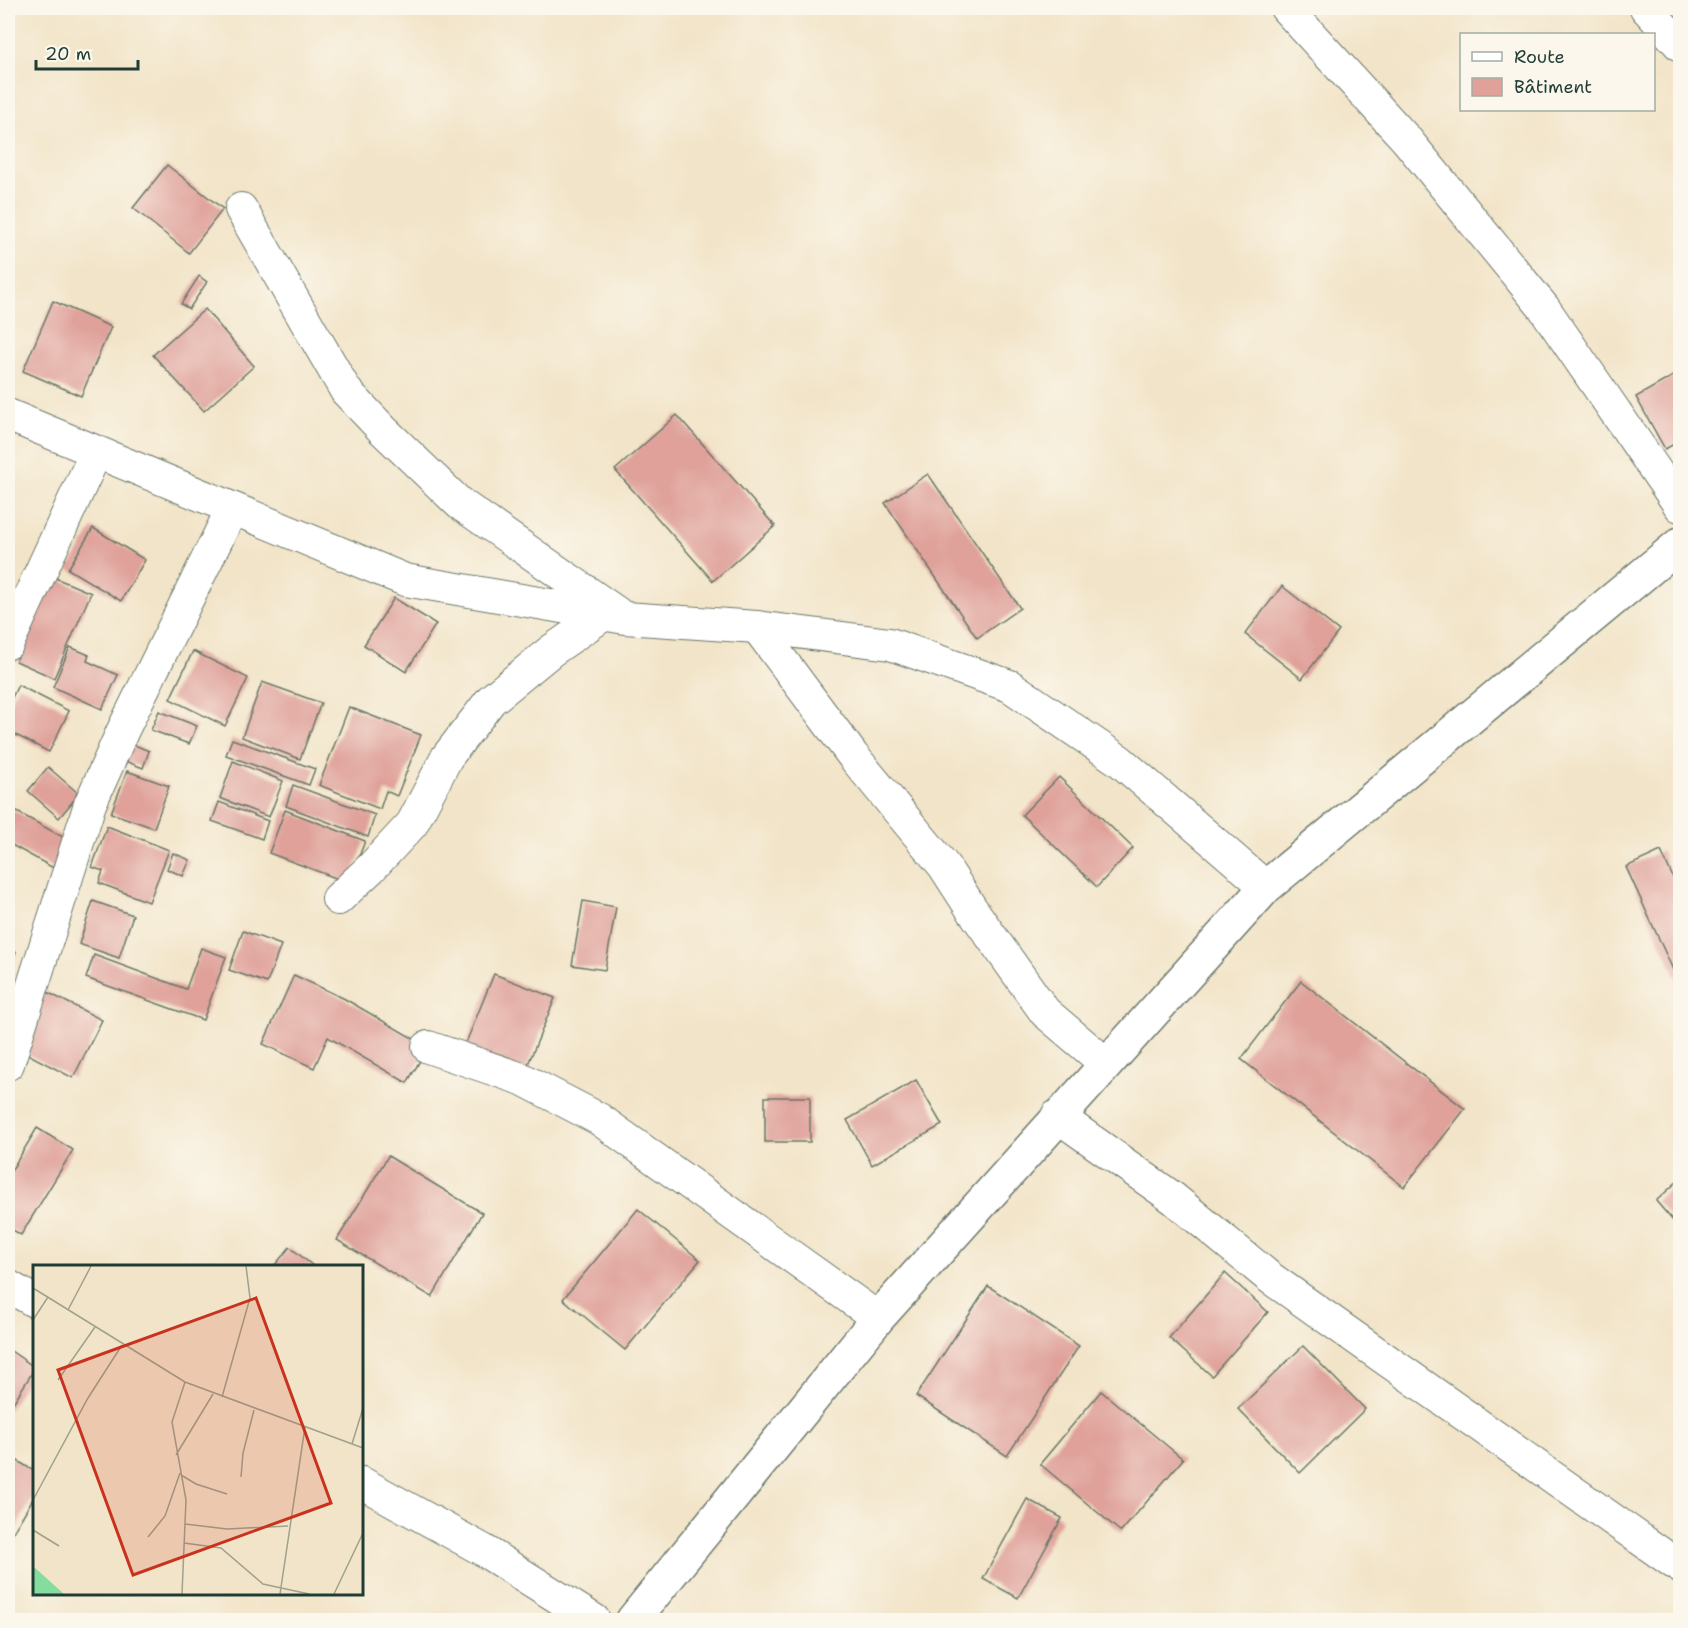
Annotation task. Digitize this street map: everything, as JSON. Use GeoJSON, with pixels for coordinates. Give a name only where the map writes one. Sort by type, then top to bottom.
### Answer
{"type":"FeatureCollection","features":[{"type":"Feature","properties":{"kind":"street"},"geometry":{"type":"LineString","coordinates":[[1286,8],[1406,139],[1544,308],[1680,506]]}},
{"type":"Feature","properties":{"kind":"street"},"geometry":{"type":"LineString","coordinates":[[1646,8],[1680,45]]}},
{"type":"Feature","properties":{"kind":"street"},"geometry":{"type":"LineString","coordinates":[[241,209],[346,391],[353,399],[459,503],[614,616]]}},
{"type":"Feature","properties":{"kind":"street"},"geometry":{"type":"LineString","coordinates":[[8,415],[405,580],[614,616],[757,627],[890,644],[1010,686],[1120,761],[1266,886]]}},
{"type":"Feature","properties":{"kind":"street"},"geometry":{"type":"LineString","coordinates":[[8,643],[96,452]]}},
{"type":"Feature","properties":{"kind":"street"},"geometry":{"type":"LineString","coordinates":[[8,1064],[90,804],[123,730],[232,509]]}},
{"type":"Feature","properties":{"kind":"street"},"geometry":{"type":"LineString","coordinates":[[633,1620],[878,1318],[1057,1116],[1266,886],[1680,544]]}},
{"type":"Feature","properties":{"kind":"street"},"geometry":{"type":"LineString","coordinates":[[338,899],[412,824],[447,756],[491,700],[551,651],[614,616]]}},
{"type":"Feature","properties":{"kind":"street"},"geometry":{"type":"LineString","coordinates":[[757,627],[853,756],[944,866],[1045,1012],[1105,1063]]}},
{"type":"Feature","properties":{"kind":"street"},"geometry":{"type":"LineString","coordinates":[[428,1047],[522,1079],[599,1119],[878,1318]]}},
{"type":"Feature","properties":{"kind":"street"},"geometry":{"type":"LineString","coordinates":[[1057,1116],[1173,1198],[1269,1277],[1680,1567]]}},
{"type":"Feature","properties":{"kind":"street"},"geometry":{"type":"LineString","coordinates":[[8,1286],[33,1300]]}},
{"type":"Feature","properties":{"kind":"street"},"geometry":{"type":"LineString","coordinates":[[363,1484],[483,1550],[594,1620]]}},
{"type":"Feature","properties":{"kind":"building"},"geometry":{"type":"Polygon","coordinates":[[[167,165],[223,209],[189,253],[133,208],[167,165]]]}},
{"type":"Feature","properties":{"kind":"building"},"geometry":{"type":"Polygon","coordinates":[[[199,276],[207,282],[189,309],[181,304],[199,276]]]}},
{"type":"Feature","properties":{"kind":"building"},"geometry":{"type":"Polygon","coordinates":[[[53,301],[111,327],[81,396],[23,371],[53,301]]]}},
{"type":"Feature","properties":{"kind":"building"},"geometry":{"type":"Polygon","coordinates":[[[205,309],[254,366],[204,411],[153,355],[205,309]]]}},
{"type":"Feature","properties":{"kind":"building"},"geometry":{"type":"Polygon","coordinates":[[[1680,372],[1680,441],[1665,449],[1636,397],[1680,372]]]}},
{"type":"Feature","properties":{"kind":"building"},"geometry":{"type":"Polygon","coordinates":[[[677,415],[775,526],[713,581],[615,470],[677,415]]]}},
{"type":"Feature","properties":{"kind":"building"},"geometry":{"type":"Polygon","coordinates":[[[928,474],[1020,608],[977,638],[885,503],[928,474]]]}},
{"type":"Feature","properties":{"kind":"building"},"geometry":{"type":"Polygon","coordinates":[[[93,528],[145,560],[121,601],[68,569],[93,528]]]}},
{"type":"Feature","properties":{"kind":"building"},"geometry":{"type":"Polygon","coordinates":[[[53,577],[91,593],[54,678],[16,661],[53,577]]]}},
{"type":"Feature","properties":{"kind":"building"},"geometry":{"type":"Polygon","coordinates":[[[1282,586],[1339,631],[1302,679],[1245,634],[1282,586]]]}},
{"type":"Feature","properties":{"kind":"building"},"geometry":{"type":"Polygon","coordinates":[[[394,598],[436,624],[406,672],[364,645],[394,598]]]}},
{"type":"Feature","properties":{"kind":"building"},"geometry":{"type":"Polygon","coordinates":[[[70,647],[89,655],[87,661],[118,675],[102,709],[53,687],[70,647]]]}},
{"type":"Feature","properties":{"kind":"building"},"geometry":{"type":"Polygon","coordinates":[[[193,651],[248,678],[225,726],[170,699],[193,651]]]}},
{"type":"Feature","properties":{"kind":"building"},"geometry":{"type":"Polygon","coordinates":[[[262,682],[321,703],[300,759],[242,737],[262,682]]]}},
{"type":"Feature","properties":{"kind":"building"},"geometry":{"type":"Polygon","coordinates":[[[18,685],[69,711],[49,752],[8,731],[8,706],[18,685]]]}},
{"type":"Feature","properties":{"kind":"building"},"geometry":{"type":"Polygon","coordinates":[[[349,707],[421,735],[397,796],[386,791],[380,809],[319,785],[349,707]]]}},
{"type":"Feature","properties":{"kind":"building"},"geometry":{"type":"Polygon","coordinates":[[[159,711],[197,726],[189,744],[151,730],[159,711]]]}},
{"type":"Feature","properties":{"kind":"building"},"geometry":{"type":"Polygon","coordinates":[[[232,739],[315,769],[309,785],[226,755],[232,739]]]}},
{"type":"Feature","properties":{"kind":"building"},"geometry":{"type":"Polygon","coordinates":[[[132,744],[149,751],[143,768],[125,761],[132,744]]]}},
{"type":"Feature","properties":{"kind":"building"},"geometry":{"type":"Polygon","coordinates":[[[233,761],[283,781],[269,817],[220,798],[233,761]]]}},
{"type":"Feature","properties":{"kind":"building"},"geometry":{"type":"Polygon","coordinates":[[[48,767],[79,794],[59,818],[28,791],[48,767]]]}},
{"type":"Feature","properties":{"kind":"building"},"geometry":{"type":"Polygon","coordinates":[[[127,771],[169,786],[154,828],[111,813],[127,771]]]}},
{"type":"Feature","properties":{"kind":"building"},"geometry":{"type":"Polygon","coordinates":[[[1059,777],[1133,848],[1097,887],[1022,815],[1059,777]]]}},
{"type":"Feature","properties":{"kind":"building"},"geometry":{"type":"Polygon","coordinates":[[[293,785],[375,815],[368,837],[286,806],[293,785]]]}},
{"type":"Feature","properties":{"kind":"building"},"geometry":{"type":"Polygon","coordinates":[[[219,802],[268,821],[262,839],[212,821],[219,802]]]}},
{"type":"Feature","properties":{"kind":"building"},"geometry":{"type":"Polygon","coordinates":[[[8,807],[72,842],[57,870],[8,843],[8,807]]]}},
{"type":"Feature","properties":{"kind":"building"},"geometry":{"type":"Polygon","coordinates":[[[285,810],[365,841],[349,883],[269,853],[285,810]]]}},
{"type":"Feature","properties":{"kind":"building"},"geometry":{"type":"Polygon","coordinates":[[[107,826],[169,850],[149,902],[99,883],[103,871],[92,867],[107,826]]]}},
{"type":"Feature","properties":{"kind":"building"},"geometry":{"type":"Polygon","coordinates":[[[1661,851],[1680,893],[1680,985],[1626,867],[1661,851]]]}},
{"type":"Feature","properties":{"kind":"building"},"geometry":{"type":"Polygon","coordinates":[[[173,853],[190,860],[183,876],[167,869],[173,853]]]}},
{"type":"Feature","properties":{"kind":"building"},"geometry":{"type":"Polygon","coordinates":[[[93,901],[133,915],[119,958],[79,944],[93,901]]]}},
{"type":"Feature","properties":{"kind":"building"},"geometry":{"type":"Polygon","coordinates":[[[583,901],[616,907],[605,970],[572,965],[583,901]]]}},
{"type":"Feature","properties":{"kind":"building"},"geometry":{"type":"Polygon","coordinates":[[[243,931],[281,945],[267,983],[229,970],[243,931]]]}},
{"type":"Feature","properties":{"kind":"building"},"geometry":{"type":"Polygon","coordinates":[[[8,947],[16,952],[8,968],[8,947]]]}},
{"type":"Feature","properties":{"kind":"building"},"geometry":{"type":"Polygon","coordinates":[[[201,948],[226,957],[203,1020],[86,978],[94,955],[186,989],[201,948]]]}},
{"type":"Feature","properties":{"kind":"building"},"geometry":{"type":"Polygon","coordinates":[[[494,974],[555,998],[522,1079],[461,1055],[494,974]]]}},
{"type":"Feature","properties":{"kind":"building"},"geometry":{"type":"Polygon","coordinates":[[[294,975],[345,999],[428,1047],[407,1083],[328,1037],[314,1068],[263,1044],[294,975]]]}},
{"type":"Feature","properties":{"kind":"building"},"geometry":{"type":"Polygon","coordinates":[[[1301,981],[1465,1109],[1404,1187],[1241,1059],[1301,981]]]}},
{"type":"Feature","properties":{"kind":"building"},"geometry":{"type":"Polygon","coordinates":[[[45,991],[102,1020],[73,1078],[16,1048],[45,991]]]}},
{"type":"Feature","properties":{"kind":"building"},"geometry":{"type":"Polygon","coordinates":[[[916,1080],[942,1125],[872,1165],[847,1120],[916,1080]]]}},
{"type":"Feature","properties":{"kind":"building"},"geometry":{"type":"Polygon","coordinates":[[[765,1097],[810,1097],[810,1142],[765,1142],[765,1097]]]}},
{"type":"Feature","properties":{"kind":"building"},"geometry":{"type":"Polygon","coordinates":[[[37,1128],[73,1150],[21,1235],[8,1227],[8,1176],[37,1128]]]}},
{"type":"Feature","properties":{"kind":"building"},"geometry":{"type":"Polygon","coordinates":[[[388,1156],[482,1213],[432,1297],[337,1240],[388,1156]]]}},
{"type":"Feature","properties":{"kind":"building"},"geometry":{"type":"Polygon","coordinates":[[[1680,1179],[1680,1229],[1656,1201],[1680,1179]]]}},
{"type":"Feature","properties":{"kind":"building"},"geometry":{"type":"Polygon","coordinates":[[[638,1209],[700,1260],[625,1350],[563,1299],[638,1209]]]}},
{"type":"Feature","properties":{"kind":"building"},"geometry":{"type":"Polygon","coordinates":[[[290,1247],[312,1265],[275,1265],[290,1247]]]}},
{"type":"Feature","properties":{"kind":"building"},"geometry":{"type":"Polygon","coordinates":[[[1225,1273],[1268,1312],[1212,1376],[1169,1338],[1225,1273]]]}},
{"type":"Feature","properties":{"kind":"building"},"geometry":{"type":"Polygon","coordinates":[[[988,1286],[1079,1346],[1007,1456],[916,1396],[988,1286]]]}},
{"type":"Feature","properties":{"kind":"building"},"geometry":{"type":"Polygon","coordinates":[[[1303,1346],[1365,1409],[1300,1473],[1238,1409],[1303,1346]]]}},
{"type":"Feature","properties":{"kind":"building"},"geometry":{"type":"Polygon","coordinates":[[[8,1349],[33,1366],[33,1372],[8,1411],[8,1349]]]}},
{"type":"Feature","properties":{"kind":"building"},"geometry":{"type":"Polygon","coordinates":[[[1101,1391],[1183,1459],[1121,1532],[1040,1464],[1101,1391]]]}},
{"type":"Feature","properties":{"kind":"building"},"geometry":{"type":"Polygon","coordinates":[[[8,1455],[33,1470],[33,1499],[8,1541],[8,1455]]]}},
{"type":"Feature","properties":{"kind":"building"},"geometry":{"type":"Polygon","coordinates":[[[1027,1499],[1062,1518],[1018,1598],[983,1579],[1027,1499]]]}}]}
